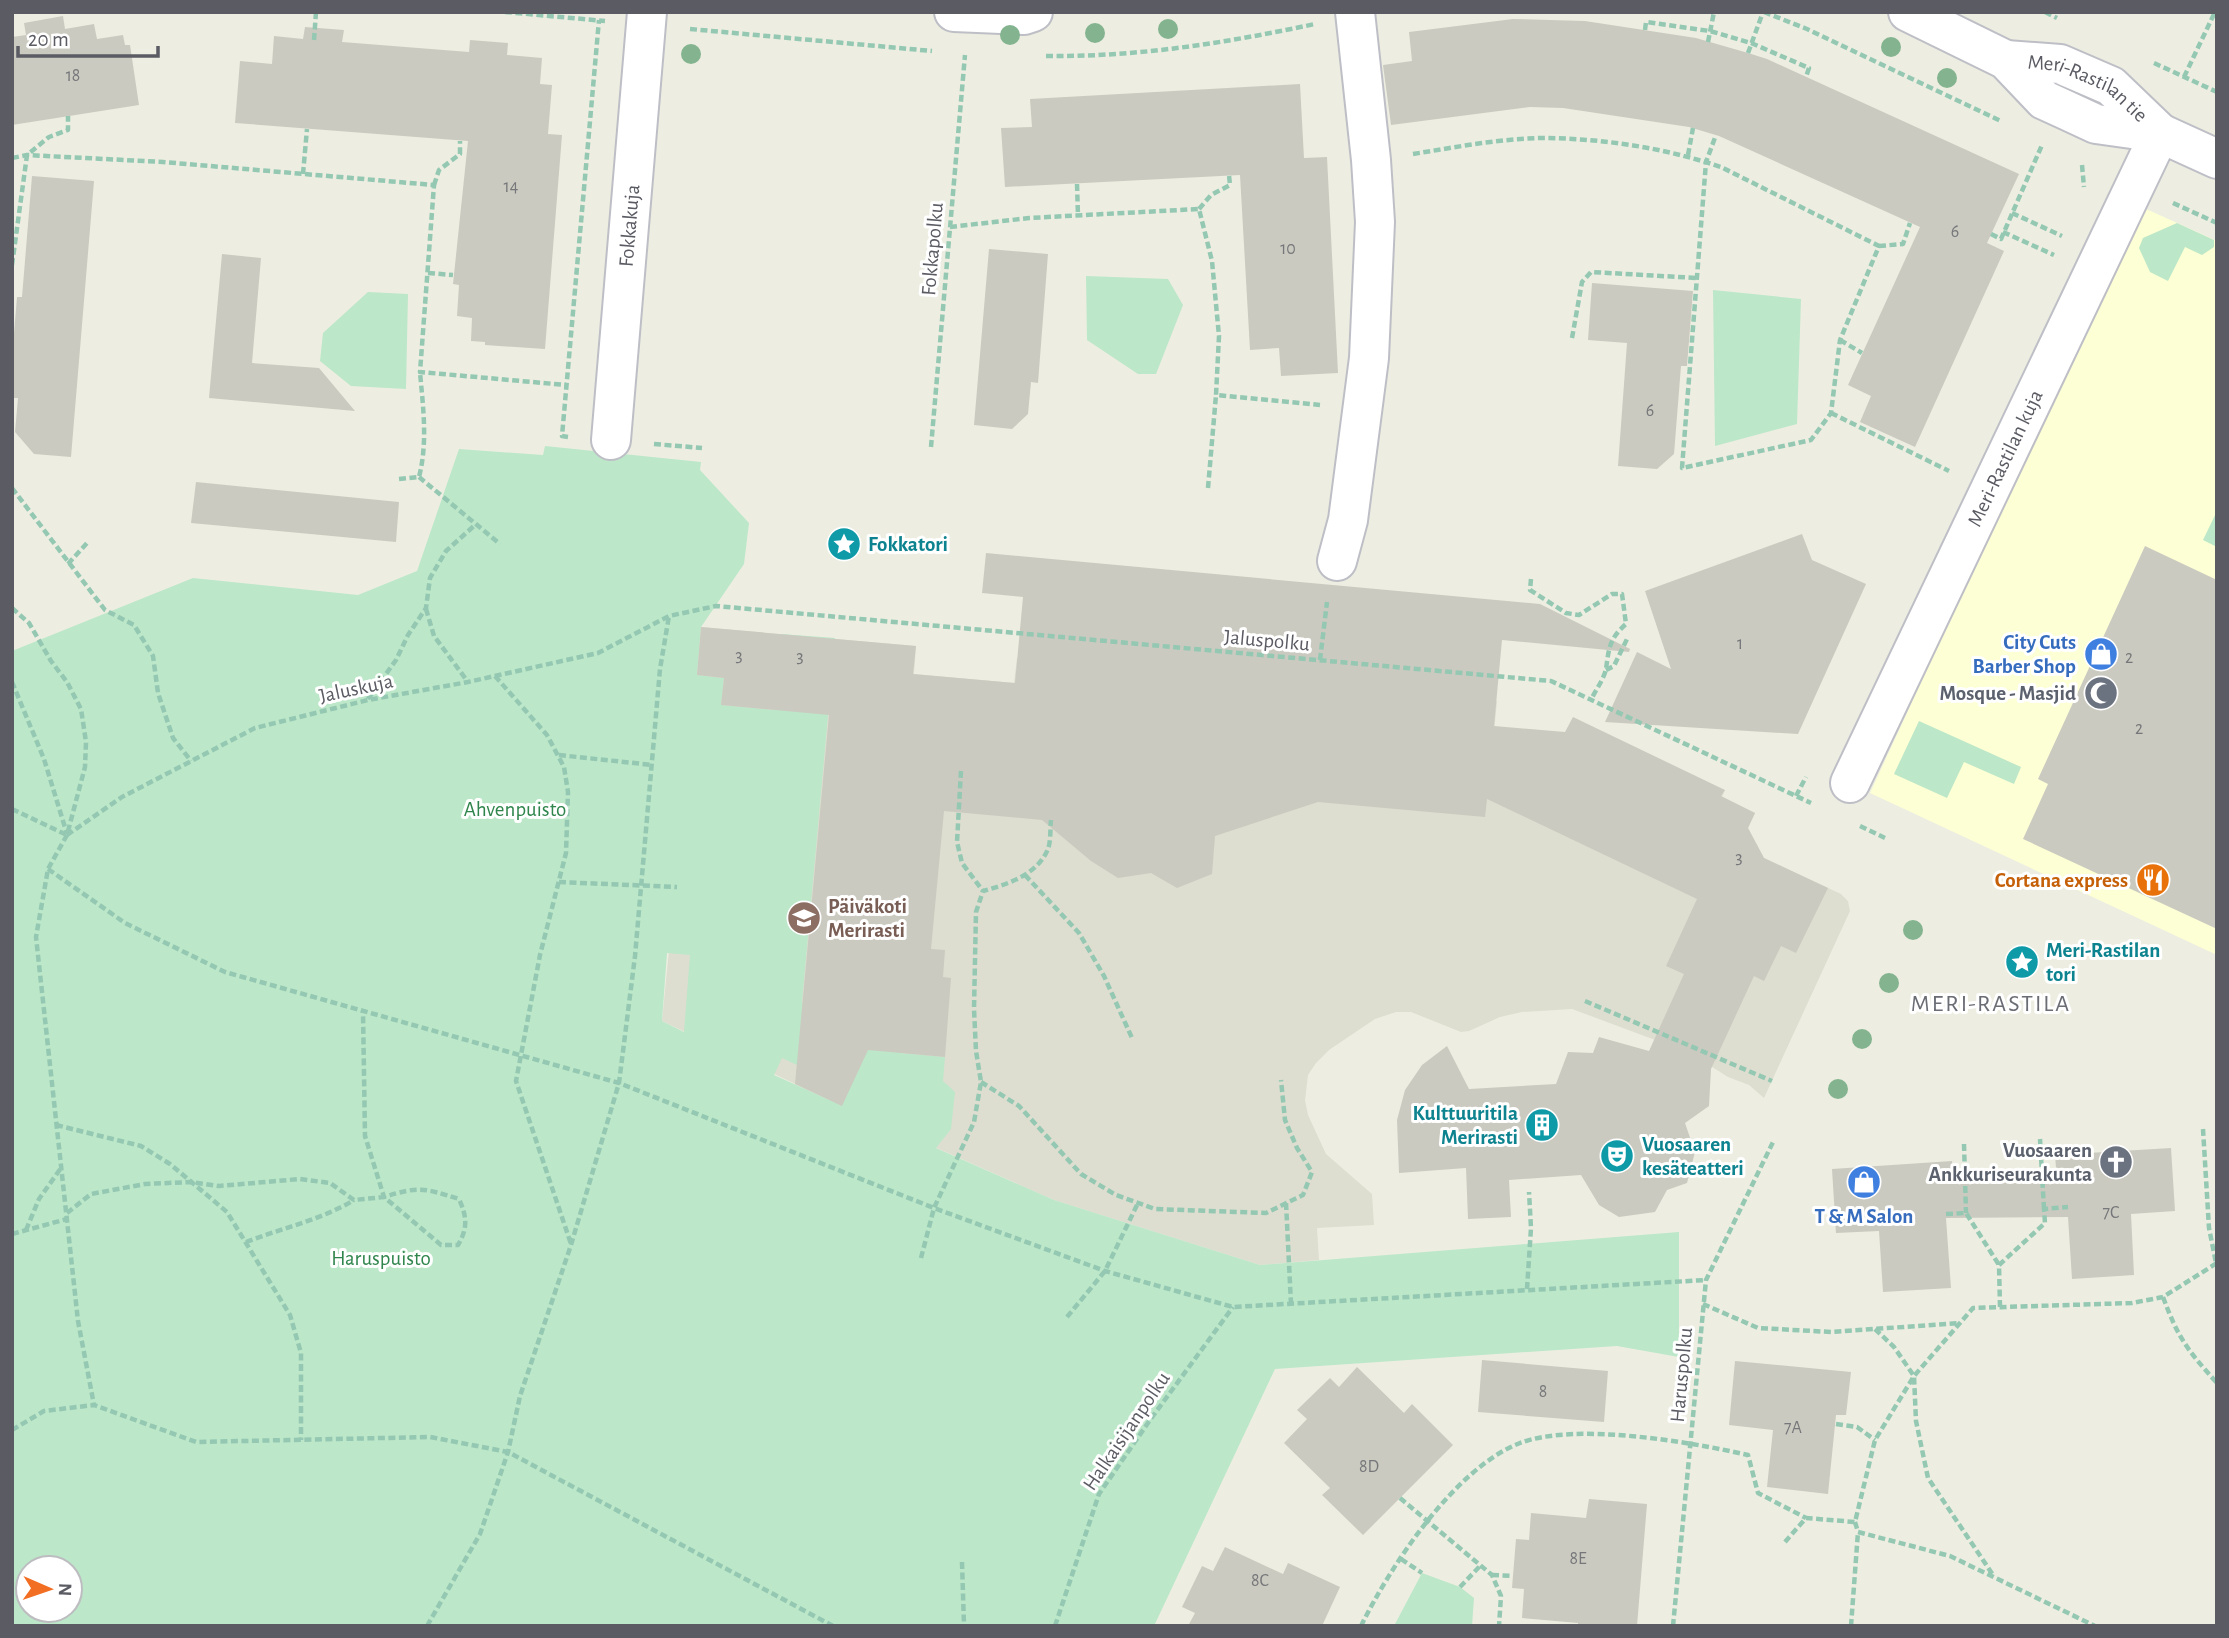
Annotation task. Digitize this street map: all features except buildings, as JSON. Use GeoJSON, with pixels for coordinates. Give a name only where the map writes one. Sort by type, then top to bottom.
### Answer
{"type":"FeatureCollection","features":[{"type":"Feature","properties":{"kind":"street","name":"Fokkakuja"},"geometry":{"type":"LineString","coordinates":[[611,440],[647,12]]}},
{"type":"Feature","properties":{"kind":"street"},"geometry":{"type":"LineString","coordinates":[[954,12],[1010,15],[1033,12]]}},
{"type":"Feature","properties":{"kind":"street"},"geometry":{"type":"LineString","coordinates":[[1337,561],[1348,520],[1369,358],[1374,235],[1371,160],[1354,12]]}},
{"type":"Feature","properties":{"kind":"street","name":"Meri-Rastilan tie"},"geometry":{"type":"LineString","coordinates":[[1908,12],[2006,60],[2044,100],[2095,124],[2160,133],[2217,159]]}},
{"type":"Feature","properties":{"kind":"street","name":"Meri-Rastilan kuja"},"geometry":{"type":"LineString","coordinates":[[1850,783],[2160,133]]}},
{"type":"Feature","properties":{"kind":"path"},"geometry":{"type":"LineString","coordinates":[[314,40],[316,12]]}},
{"type":"Feature","properties":{"kind":"path"},"geometry":{"type":"LineString","coordinates":[[505,12],[598,20]]}},
{"type":"Feature","properties":{"kind":"path"},"geometry":{"type":"LineString","coordinates":[[1708,41],[1714,12]]}},
{"type":"Feature","properties":{"kind":"path"},"geometry":{"type":"LineString","coordinates":[[1748,53],[1764,12],[1808,29],[2007,123]]}},
{"type":"Feature","properties":{"kind":"path"},"geometry":{"type":"LineString","coordinates":[[2184,77],[2215,12]]}},
{"type":"Feature","properties":{"kind":"path"},"geometry":{"type":"LineString","coordinates":[[1645,30],[1646,22],[1710,31],[1751,43],[1809,68],[1806,76]]}},
{"type":"Feature","properties":{"kind":"path","name":"Fokkapolku"},"geometry":{"type":"LineString","coordinates":[[931,447],[965,54]]}},
{"type":"Feature","properties":{"kind":"path"},"geometry":{"type":"LineString","coordinates":[[12,265],[27,155],[49,137],[68,130],[68,116]]}},
{"type":"Feature","properties":{"kind":"path"},"geometry":{"type":"LineString","coordinates":[[1688,155],[1693,128]]}},
{"type":"Feature","properties":{"kind":"path"},"geometry":{"type":"LineString","coordinates":[[303,174],[307,129]]}},
{"type":"Feature","properties":{"kind":"path"},"geometry":{"type":"LineString","coordinates":[[1716,135],[1706,162],[1682,468],[1811,440],[1831,413],[1840,340],[1879,246]]}},
{"type":"Feature","properties":{"kind":"path"},"geometry":{"type":"LineString","coordinates":[[1371,160],[1485,142],[1545,138],[1605,142],[1688,155],[1721,167],[1879,246],[1903,244],[1910,223]]}},
{"type":"Feature","properties":{"kind":"path"},"geometry":{"type":"LineString","coordinates":[[419,477],[424,460],[425,429],[420,372],[434,185],[439,170],[460,154],[460,141]]}},
{"type":"Feature","properties":{"kind":"path"},"geometry":{"type":"LineString","coordinates":[[1992,234],[2001,239],[2044,141],[2052,145]]}},
{"type":"Feature","properties":{"kind":"path"},"geometry":{"type":"LineString","coordinates":[[12,158],[27,155],[163,162],[434,185]]}},
{"type":"Feature","properties":{"kind":"path"},"geometry":{"type":"LineString","coordinates":[[950,227],[1199,209],[1211,195],[1230,186],[1229,175]]}},
{"type":"Feature","properties":{"kind":"path"},"geometry":{"type":"LineString","coordinates":[[1077,184],[1078,216]]}},
{"type":"Feature","properties":{"kind":"path"},"geometry":{"type":"LineString","coordinates":[[2166,200],[2217,223]]}},
{"type":"Feature","properties":{"kind":"path"},"geometry":{"type":"LineString","coordinates":[[1199,209],[1212,261],[1219,336],[1208,488]]}},
{"type":"Feature","properties":{"kind":"path"},"geometry":{"type":"LineString","coordinates":[[2012,213],[2068,239]]}},
{"type":"Feature","properties":{"kind":"path"},"geometry":{"type":"LineString","coordinates":[[2003,232],[2059,257]]}},
{"type":"Feature","properties":{"kind":"path"},"geometry":{"type":"LineString","coordinates":[[1572,338],[1583,282],[1591,272],[1697,278]]}},
{"type":"Feature","properties":{"kind":"path"},"geometry":{"type":"LineString","coordinates":[[428,273],[453,275]]}},
{"type":"Feature","properties":{"kind":"path"},"geometry":{"type":"LineString","coordinates":[[1840,340],[1862,353]]}},
{"type":"Feature","properties":{"kind":"path"},"geometry":{"type":"LineString","coordinates":[[420,372],[566,385]]}},
{"type":"Feature","properties":{"kind":"path"},"geometry":{"type":"LineString","coordinates":[[1216,395],[1363,409]]}},
{"type":"Feature","properties":{"kind":"path"},"geometry":{"type":"LineString","coordinates":[[1831,413],[1953,474]]}},
{"type":"Feature","properties":{"kind":"path"},"geometry":{"type":"LineString","coordinates":[[399,479],[419,477],[500,544]]}},
{"type":"Feature","properties":{"kind":"path"},"geometry":{"type":"LineString","coordinates":[[12,488],[105,610],[134,625],[153,656],[158,693],[173,738],[191,761]]}},
{"type":"Feature","properties":{"kind":"path"},"geometry":{"type":"LineString","coordinates":[[468,682],[434,636],[426,608],[430,578],[446,551],[475,525]]}},
{"type":"Feature","properties":{"kind":"path"},"geometry":{"type":"LineString","coordinates":[[68,564],[87,543]]}},
{"type":"Feature","properties":{"kind":"path"},"geometry":{"type":"LineString","coordinates":[[1320,660],[1329,590],[1337,561]]}},
{"type":"Feature","properties":{"kind":"path"},"geometry":{"type":"LineString","coordinates":[[1531,579],[1530,590],[1566,613],[1580,615],[1612,594],[1622,594],[1626,624],[1614,635],[1605,660],[1606,670],[1591,700]]}},
{"type":"Feature","properties":{"kind":"path","name":"Jaluspolku"},"geometry":{"type":"LineString","coordinates":[[669,616],[716,606],[1550,681],[1822,808]]}},
{"type":"Feature","properties":{"kind":"path"},"geometry":{"type":"LineString","coordinates":[[12,607],[29,623],[67,682],[81,709],[86,742],[85,767],[67,835],[48,869],[36,937],[78,1321],[94,1405]]}},
{"type":"Feature","properties":{"kind":"path"},"geometry":{"type":"LineString","coordinates":[[368,700],[396,660],[426,608]]}},
{"type":"Feature","properties":{"kind":"path"},"geometry":{"type":"LineString","coordinates":[[427,1626],[480,1534],[508,1452],[520,1396],[571,1245],[619,1083],[635,956],[660,669],[669,616]]}},
{"type":"Feature","properties":{"kind":"path","name":"Jaluskuja"},"geometry":{"type":"LineString","coordinates":[[67,835],[122,797],[255,728],[368,700],[468,682],[598,653],[669,616]]}},
{"type":"Feature","properties":{"kind":"path"},"geometry":{"type":"LineString","coordinates":[[1606,670],[1614,666],[1627,639]]}},
{"type":"Feature","properties":{"kind":"path"},"geometry":{"type":"LineString","coordinates":[[494,676],[547,735],[564,767],[568,792],[566,853],[540,955],[516,1081],[571,1245]]}},
{"type":"Feature","properties":{"kind":"path"},"geometry":{"type":"LineString","coordinates":[[12,682],[44,759],[67,835]]}},
{"type":"Feature","properties":{"kind":"path"},"geometry":{"type":"LineString","coordinates":[[558,755],[652,765]]}},
{"type":"Feature","properties":{"kind":"path"},"geometry":{"type":"LineString","coordinates":[[961,771],[957,842],[962,863],[983,891]]}},
{"type":"Feature","properties":{"kind":"path"},"geometry":{"type":"LineString","coordinates":[[12,809],[67,835]]}},
{"type":"Feature","properties":{"kind":"path"},"geometry":{"type":"LineString","coordinates":[[983,891],[1010,884],[1038,866],[1049,847],[1051,821]]}},
{"type":"Feature","properties":{"kind":"path"},"geometry":{"type":"LineString","coordinates":[[48,869],[125,923],[225,972],[619,1083],[934,1208],[1105,1272],[1233,1307],[1706,1280]]}},
{"type":"Feature","properties":{"kind":"path"},"geometry":{"type":"LineString","coordinates":[[1024,874],[1079,933],[1104,976],[1132,1038]]}},
{"type":"Feature","properties":{"kind":"path"},"geometry":{"type":"LineString","coordinates":[[559,882],[677,887]]}},
{"type":"Feature","properties":{"kind":"path"},"geometry":{"type":"LineString","coordinates":[[921,1258],[934,1208],[974,1122],[981,1082],[974,1009],[976,912],[983,891]]}},
{"type":"Feature","properties":{"kind":"path"},"geometry":{"type":"LineString","coordinates":[[1585,1001],[1772,1081]]}},
{"type":"Feature","properties":{"kind":"path"},"geometry":{"type":"LineString","coordinates":[[246,1242],[283,1227],[333,1213],[354,1200],[384,1197],[412,1188],[432,1190],[459,1199],[466,1214],[465,1233],[458,1245],[442,1245],[384,1197],[365,1136],[363,1011]]}},
{"type":"Feature","properties":{"kind":"path"},"geometry":{"type":"LineString","coordinates":[[981,1082],[1019,1106],[1081,1174],[1116,1195],[1155,1209],[1266,1213],[1303,1195],[1312,1172],[1297,1148],[1285,1120],[1281,1080]]}},
{"type":"Feature","properties":{"kind":"path"},"geometry":{"type":"LineString","coordinates":[[56,1125],[141,1146],[170,1164],[227,1212],[290,1315],[301,1353],[302,1440]]}},
{"type":"Feature","properties":{"kind":"path"},"geometry":{"type":"LineString","coordinates":[[1851,1626],[1858,1532],[1855,1522],[1875,1440],[1914,1376],[1973,1308],[2132,1303],[2163,1297],[2216,1263],[2209,1228],[2203,1129]]}},
{"type":"Feature","properties":{"kind":"path"},"geometry":{"type":"LineString","coordinates":[[1998,1265],[2045,1223],[2040,1139]]}},
{"type":"Feature","properties":{"kind":"path","name":"Haruspolku"},"geometry":{"type":"LineString","coordinates":[[1673,1626],[1706,1280],[1773,1142]]}},
{"type":"Feature","properties":{"kind":"path"},"geometry":{"type":"LineString","coordinates":[[1964,1144],[1966,1213],[1998,1265],[2000,1307]]}},
{"type":"Feature","properties":{"kind":"path"},"geometry":{"type":"LineString","coordinates":[[26,1230],[39,1199],[61,1168]]}},
{"type":"Feature","properties":{"kind":"path"},"geometry":{"type":"LineString","coordinates":[[12,1234],[67,1216],[91,1194],[145,1184],[191,1182],[219,1186],[300,1179],[330,1183],[354,1200]]}},
{"type":"Feature","properties":{"kind":"path"},"geometry":{"type":"LineString","coordinates":[[1527,1289],[1531,1228],[1529,1192]]}},
{"type":"Feature","properties":{"kind":"path"},"geometry":{"type":"LineString","coordinates":[[1067,1317],[1105,1272],[1138,1203]]}},
{"type":"Feature","properties":{"kind":"path"},"geometry":{"type":"LineString","coordinates":[[1286,1203],[1291,1304]]}},
{"type":"Feature","properties":{"kind":"path"},"geometry":{"type":"LineString","coordinates":[[2043,1209],[2068,1207]]}},
{"type":"Feature","properties":{"kind":"path"},"geometry":{"type":"LineString","coordinates":[[1946,1214],[1966,1213]]}},
{"type":"Feature","properties":{"kind":"path"},"geometry":{"type":"LineString","coordinates":[[2163,1297],[2175,1329],[2189,1352],[2217,1382]]}},
{"type":"Feature","properties":{"kind":"path"},"geometry":{"type":"LineString","coordinates":[[1703,1304],[1758,1328],[1831,1332],[1961,1323]]}},
{"type":"Feature","properties":{"kind":"path","name":"Halkaisijanpolku"},"geometry":{"type":"LineString","coordinates":[[1055,1626],[1099,1494],[1233,1307]]}},
{"type":"Feature","properties":{"kind":"path"},"geometry":{"type":"LineString","coordinates":[[1875,1329],[1894,1347],[1914,1376],[1916,1421],[1928,1478],[1993,1575]]}},
{"type":"Feature","properties":{"kind":"path"},"geometry":{"type":"LineString","coordinates":[[12,1430],[44,1411],[94,1405],[197,1442],[430,1437],[508,1452],[833,1626]]}},
{"type":"Feature","properties":{"kind":"path"},"geometry":{"type":"LineString","coordinates":[[1836,1424],[1857,1427],[1875,1440]]}},
{"type":"Feature","properties":{"kind":"path"},"geometry":{"type":"LineString","coordinates":[[1362,1626],[1372,1604],[1401,1559],[1426,1522],[1446,1499],[1494,1457],[1522,1442],[1558,1435],[1601,1435],[1691,1442],[1748,1455],[1758,1493],[1806,1518],[1855,1522]]}},
{"type":"Feature","properties":{"kind":"path"},"geometry":{"type":"LineString","coordinates":[[1400,1498],[1492,1575],[1501,1596],[1499,1626]]}},
{"type":"Feature","properties":{"kind":"path"},"geometry":{"type":"LineString","coordinates":[[1785,1542],[1806,1518]]}},
{"type":"Feature","properties":{"kind":"path"},"geometry":{"type":"LineString","coordinates":[[1858,1532],[1950,1556],[2095,1626]]}},
{"type":"Feature","properties":{"kind":"path"},"geometry":{"type":"LineString","coordinates":[[1401,1559],[1422,1573]]}},
{"type":"Feature","properties":{"kind":"path"},"geometry":{"type":"LineString","coordinates":[[962,1562],[964,1626]]}},
{"type":"Feature","properties":{"kind":"path"},"geometry":{"type":"LineString","coordinates":[[1460,1587],[1480,1566]]}},
{"type":"Feature","properties":{"kind":"path"},"geometry":{"type":"LineString","coordinates":[[1492,1575],[1513,1576]]}},
{"type":"Feature","properties":{"kind":"shaded area"},"geometry":{"type":"Polygon","coordinates":[[[2144,208],[2217,241],[2217,955],[1870,793],[2123,245],[2144,208]]]}},
{"type":"Feature","properties":{"kind":"shaded area"},"geometry":{"type":"Polygon","coordinates":[[[701,627],[916,646],[914,674],[1014,683],[1017,658],[1497,701],[1493,743],[1725,790],[1722,797],[1755,813],[1748,828],[1764,858],[1841,894],[1848,901],[1850,911],[1764,1098],[1749,1085],[1728,1077],[1690,1053],[1572,1009],[1522,1012],[1500,1017],[1461,1032],[1411,1012],[1396,1012],[1375,1019],[1329,1050],[1316,1063],[1308,1075],[1305,1100],[1308,1115],[1326,1154],[1372,1194],[1374,1225],[1317,1228],[1319,1260],[1260,1265],[1054,1200],[842,1106],[662,1021],[701,627]]]}},
{"type":"Feature","properties":{"kind":"green space"},"geometry":{"type":"Polygon","coordinates":[[[2177,223],[2214,240],[2214,247],[2202,255],[2185,247],[2168,281],[2150,272],[2139,248],[2143,238],[2177,223]]]}},
{"type":"Feature","properties":{"kind":"green space"},"geometry":{"type":"Polygon","coordinates":[[[1086,276],[1168,279],[1183,305],[1156,374],[1138,374],[1087,340],[1086,276]]]}},
{"type":"Feature","properties":{"kind":"green space"},"geometry":{"type":"Polygon","coordinates":[[[1713,290],[1801,299],[1797,424],[1715,446],[1713,290]]]}},
{"type":"Feature","properties":{"kind":"green space"},"geometry":{"type":"Polygon","coordinates":[[[368,292],[408,294],[406,389],[351,386],[320,361],[323,333],[368,292]]]}},
{"type":"Feature","properties":{"kind":"green space","name":"Haruspuisto"},"geometry":{"type":"Polygon","coordinates":[[[545,446],[701,462],[700,470],[749,523],[744,564],[701,627],[697,675],[724,678],[721,705],[774,710],[781,634],[835,638],[802,1002],[900,1053],[945,1057],[943,1081],[955,1092],[951,1129],[936,1148],[1054,1200],[1260,1265],[1679,1232],[1679,1357],[1617,1346],[1275,1369],[1154,1626],[12,1626],[12,651],[193,578],[358,595],[417,571],[459,449],[543,455],[545,446]],[[667,953],[662,1021],[684,1032],[690,955],[667,953]],[[782,1058],[774,1075],[841,1105],[849,1089],[782,1058]]]}},
{"type":"Feature","properties":{"kind":"green space"},"geometry":{"type":"Polygon","coordinates":[[[2217,511],[2217,547],[2203,540],[2217,511]]]}},
{"type":"Feature","properties":{"kind":"green space"},"geometry":{"type":"Polygon","coordinates":[[[1919,721],[2021,767],[2014,784],[1964,762],[1947,798],[1894,774],[1919,721]]]}},
{"type":"Feature","properties":{"kind":"green space"},"geometry":{"type":"Polygon","coordinates":[[[1422,1573],[1460,1587],[1474,1598],[1472,1626],[1394,1626],[1422,1573]]]}},
{"type":"Feature","properties":{"kind":"place","name":"Fokkatori"},"geometry":{"type":"Point","coordinates":[844,544]}},
{"type":"Feature","properties":{"kind":"place","name":"City Cuts Barber Shop"},"geometry":{"type":"Point","coordinates":[2101,654]}},
{"type":"Feature","properties":{"kind":"place","name":"Mosque - Masjid"},"geometry":{"type":"Point","coordinates":[2101,693]}},
{"type":"Feature","properties":{"kind":"place","name":"Cortana express"},"geometry":{"type":"Point","coordinates":[2153,880]}},
{"type":"Feature","properties":{"kind":"place","name":"Päiväkoti Merirasti"},"geometry":{"type":"Point","coordinates":[804,918]}},
{"type":"Feature","properties":{"kind":"place","name":"Meri-Rastilan tori"},"geometry":{"type":"Point","coordinates":[2022,962]}},
{"type":"Feature","properties":{"kind":"place","name":"Kulttuuritila Merirasti"},"geometry":{"type":"Point","coordinates":[1542,1125]}},
{"type":"Feature","properties":{"kind":"place","name":"Vuosaaren kesäteatteri"},"geometry":{"type":"Point","coordinates":[1617,1156]}},
{"type":"Feature","properties":{"kind":"place","name":"Vuosaaren Ankkuriseurakunta"},"geometry":{"type":"Point","coordinates":[2116,1162]}},
{"type":"Feature","properties":{"kind":"place","name":"T & M Salon"},"geometry":{"type":"Point","coordinates":[1864,1182]}},
{"type":"Feature","properties":{"kind":"district","name":"MERI-RASTILA"},"geometry":{"type":"Point","coordinates":[1991,1003]}},
{"type":"Feature","properties":{"kind":"park label","name":"Ahvenpuisto"},"geometry":{"type":"Point","coordinates":[515,809]}}]}
